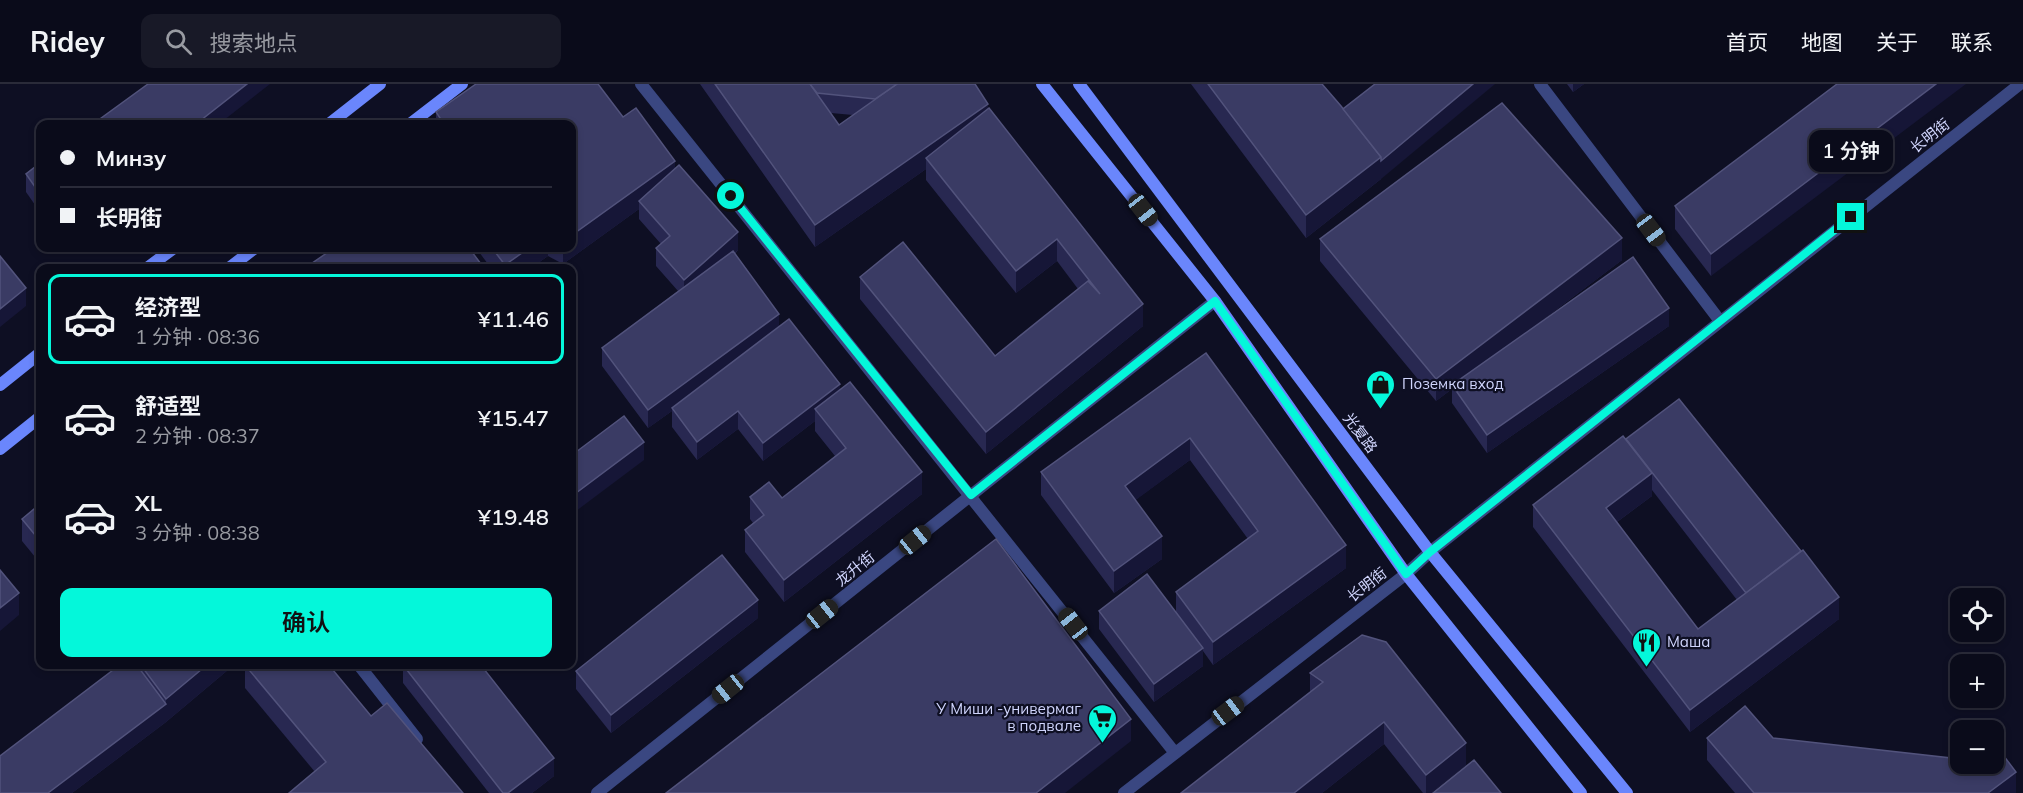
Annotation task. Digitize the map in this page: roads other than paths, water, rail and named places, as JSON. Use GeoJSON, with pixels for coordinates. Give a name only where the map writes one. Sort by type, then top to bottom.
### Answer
{"type":"FeatureCollection","features":[{"type":"Feature","properties":{"kind":"street"},"geometry":{"type":"LineString","coordinates":[[334,120],[380,84]]}},
{"type":"Feature","properties":{"kind":"street"},"geometry":{"type":"LineString","coordinates":[[415,120],[462,84]]}},
{"type":"Feature","properties":{"kind":"street"},"geometry":{"type":"LineString","coordinates":[[641,84],[1175,753]]}},
{"type":"Feature","properties":{"kind":"street"},"geometry":{"type":"LineString","coordinates":[[1042,84],[1215,301],[1406,574],[1581,793]]}},
{"type":"Feature","properties":{"kind":"street","name":"光复路"},"geometry":{"type":"LineString","coordinates":[[1079,84],[1430,552],[1627,793]]}},
{"type":"Feature","properties":{"kind":"street"},"geometry":{"type":"LineString","coordinates":[[1540,84],[1720,321]]}},
{"type":"Feature","properties":{"kind":"street","name":"长明街"},"geometry":{"type":"LineString","coordinates":[[1124,793],[1406,574],[1430,552],[2020,84]]}},
{"type":"Feature","properties":{"kind":"street"},"geometry":{"type":"LineString","coordinates":[[152,264],[169,252]]}},
{"type":"Feature","properties":{"kind":"street"},"geometry":{"type":"LineString","coordinates":[[234,264],[250,252]]}},
{"type":"Feature","properties":{"kind":"street","name":"龙升街"},"geometry":{"type":"LineString","coordinates":[[597,793],[1215,301]]}},
{"type":"Feature","properties":{"kind":"street"},"geometry":{"type":"LineString","coordinates":[[0,385],[36,356]]}},
{"type":"Feature","properties":{"kind":"street"},"geometry":{"type":"LineString","coordinates":[[0,449],[36,420]]}},
{"type":"Feature","properties":{"kind":"street"},"geometry":{"type":"LineString","coordinates":[[362,669],[423,747]]}},
{"type":"Feature","properties":{"kind":"place","name":"Поземка вход"},"geometry":{"type":"Point","coordinates":[1381,410]}},
{"type":"Feature","properties":{"kind":"place","name":"Маша"},"geometry":{"type":"Point","coordinates":[1646,668]}},
{"type":"Feature","properties":{"kind":"place","name":"У Миши -универмаг в подвале"},"geometry":{"type":"Point","coordinates":[1102,744]}}]}
